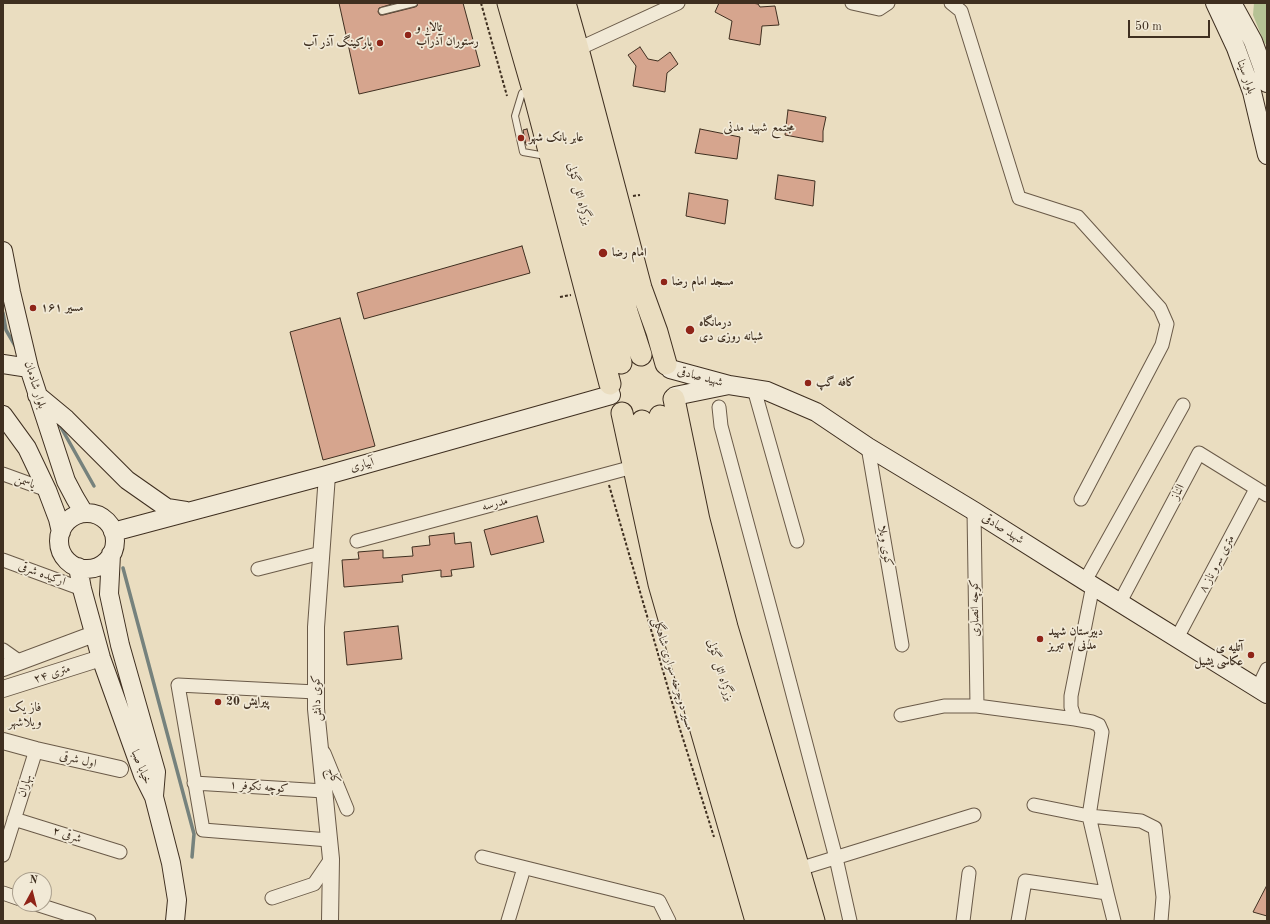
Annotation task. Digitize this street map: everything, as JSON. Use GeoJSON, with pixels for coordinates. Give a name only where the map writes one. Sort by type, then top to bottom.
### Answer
{"type":"FeatureCollection","features":[{"type":"Feature","properties":{"kind":"highway"},"geometry":{"type":"LineString","coordinates":[[508,3],[615,405],[622,413],[631,418],[651,418],[666,412],[674,398],[676,387],[674,377],[668,367],[641,288],[578,49],[564,3]]}},
{"type":"Feature","properties":{"kind":"highway","name":"بزرگراه ائل گؤلی"},"geometry":{"type":"LineString","coordinates":[[528,3],[610,312],[620,363]]}},
{"type":"Feature","properties":{"kind":"highway","name":"بزرگراه ائل گؤلی"},"geometry":{"type":"LineString","coordinates":[[545,3],[580,128],[628,312],[641,355]]}},
{"type":"Feature","properties":{"kind":"highway"},"geometry":{"type":"LineString","coordinates":[[610,390],[612,377],[620,363],[630,357],[641,355],[650,356],[658,359],[668,367]]}},
{"type":"Feature","properties":{"kind":"highway"},"geometry":{"type":"LineString","coordinates":[[674,398],[699,520],[727,627],[800,869],[814,921]]}},
{"type":"Feature","properties":{"kind":"highway"},"geometry":{"type":"LineString","coordinates":[[622,413],[659,584],[756,921]]}},
{"type":"Feature","properties":{"kind":"highway","name":"بزرگراه ائل گؤلی"},"geometry":{"type":"LineString","coordinates":[[651,418],[682,601],[777,921]]}},
{"type":"Feature","properties":{"kind":"highway","name":"بزرگراه ائل گؤلی"},"geometry":{"type":"LineString","coordinates":[[651,418],[698,598],[795,921]]}},
{"type":"Feature","properties":{"kind":"main road","name":"بلوار سینا"},"geometry":{"type":"LineString","coordinates":[[1215,3],[1236,48],[1259,90],[1267,155]]}},
{"type":"Feature","properties":{"kind":"main road","name":"بلوار سینا"},"geometry":{"type":"LineString","coordinates":[[1232,3],[1253,41],[1267,83]]}},
{"type":"Feature","properties":{"kind":"main road","name":"بلوار شادمان"},"geometry":{"type":"LineString","coordinates":[[3,251],[29,368],[37,394],[66,481],[84,513]]}},
{"type":"Feature","properties":{"kind":"main road"},"geometry":{"type":"LineString","coordinates":[[3,364],[29,368]]}},
{"type":"Feature","properties":{"kind":"main road","name":"شهید صادقی"},"geometry":{"type":"LineString","coordinates":[[668,367],[729,385],[767,391],[816,412],[868,447],[974,511],[1262,691]]}},
{"type":"Feature","properties":{"kind":"main road","name":"شهید صادقی"},"geometry":{"type":"LineString","coordinates":[[674,398],[729,385]]}},
{"type":"Feature","properties":{"kind":"main road","name":"آبیاری"},"geometry":{"type":"LineString","coordinates":[[113,532],[326,475],[610,390]]}},
{"type":"Feature","properties":{"kind":"main road"},"geometry":{"type":"LineString","coordinates":[[37,394],[66,419],[127,480],[167,508],[189,512]]}},
{"type":"Feature","properties":{"kind":"main road"},"geometry":{"type":"LineString","coordinates":[[3,415],[27,448],[47,490],[58,519],[60,532],[59,542],[63,554],[70,562],[78,567],[89,568],[99,565],[111,554],[114,544],[113,532],[109,524],[100,516],[84,513],[78,514],[62,527],[60,532]]}},
{"type":"Feature","properties":{"kind":"main road","name":"خیابا صبا"},"geometry":{"type":"LineString","coordinates":[[111,554],[109,594],[120,645],[156,772],[154,797]]}},
{"type":"Feature","properties":{"kind":"main road","name":"خیابا صبا"},"geometry":{"type":"LineString","coordinates":[[78,567],[82,588],[101,658],[143,775],[154,797]]}},
{"type":"Feature","properties":{"kind":"main road"},"geometry":{"type":"LineString","coordinates":[[154,797],[171,862],[176,900],[175,921]]}},
{"type":"Feature","properties":{"kind":"street"},"geometry":{"type":"LineString","coordinates":[[578,49],[678,3]]}},
{"type":"Feature","properties":{"kind":"street"},"geometry":{"type":"LineString","coordinates":[[852,3],[879,9],[888,3]]}},
{"type":"Feature","properties":{"kind":"street"},"geometry":{"type":"LineString","coordinates":[[951,3],[961,10],[1019,198],[1078,217],[1160,308],[1166,324],[1162,345],[1081,499]]}},
{"type":"Feature","properties":{"kind":"street"},"geometry":{"type":"LineString","coordinates":[[754,389],[797,540]]}},
{"type":"Feature","properties":{"kind":"street"},"geometry":{"type":"LineString","coordinates":[[1075,719],[1071,707],[1071,696],[1089,583],[1183,405]]}},
{"type":"Feature","properties":{"kind":"street"},"geometry":{"type":"LineString","coordinates":[[719,407],[721,426],[778,634],[836,858],[850,921]]}},
{"type":"Feature","properties":{"kind":"street","name":"کوی ویلا"},"geometry":{"type":"LineString","coordinates":[[868,447],[902,645]]}},
{"type":"Feature","properties":{"kind":"street","name":"الناز"},"geometry":{"type":"LineString","coordinates":[[1120,602],[1199,452],[1262,492]]}},
{"type":"Feature","properties":{"kind":"street","name":"مدرسه"},"geometry":{"type":"LineString","coordinates":[[357,541],[633,467]]}},
{"type":"Feature","properties":{"kind":"street","name":"یاسمن"},"geometry":{"type":"LineString","coordinates":[[3,474],[47,490]]}},
{"type":"Feature","properties":{"kind":"street","name":"کوی دانش"},"geometry":{"type":"LineString","coordinates":[[326,475],[316,627],[316,709],[331,859],[330,921]]}},
{"type":"Feature","properties":{"kind":"street","name":"۸ متری سرو ناز"},"geometry":{"type":"LineString","coordinates":[[1177,638],[1262,492]]}},
{"type":"Feature","properties":{"kind":"street","name":"کوچه انصاری"},"geometry":{"type":"LineString","coordinates":[[974,511],[977,706]]}},
{"type":"Feature","properties":{"kind":"street"},"geometry":{"type":"LineString","coordinates":[[258,569],[321,553]]}},
{"type":"Feature","properties":{"kind":"street","name":"ارکیده شرقی"},"geometry":{"type":"LineString","coordinates":[[3,560],[82,588]]}},
{"type":"Feature","properties":{"kind":"street","name":"۲۴ متری"},"geometry":{"type":"LineString","coordinates":[[3,668],[94,634]]}},
{"type":"Feature","properties":{"kind":"street"},"geometry":{"type":"LineString","coordinates":[[3,650],[20,662]]}},
{"type":"Feature","properties":{"kind":"street","name":"۲۴ متری"},"geometry":{"type":"LineString","coordinates":[[3,689],[101,658]]}},
{"type":"Feature","properties":{"kind":"street"},"geometry":{"type":"LineString","coordinates":[[1262,691],[1267,669]]}},
{"type":"Feature","properties":{"kind":"street"},"geometry":{"type":"LineString","coordinates":[[316,692],[178,685],[203,830],[329,840]]}},
{"type":"Feature","properties":{"kind":"street"},"geometry":{"type":"LineString","coordinates":[[901,715],[944,706],[977,706],[1075,719],[1092,722],[1099,725],[1102,732],[1089,816],[1114,921]]}},
{"type":"Feature","properties":{"kind":"street"},"geometry":{"type":"LineString","coordinates":[[3,741],[36,750]]}},
{"type":"Feature","properties":{"kind":"street","name":"کاج"},"geometry":{"type":"LineString","coordinates":[[320,743],[347,809]]}},
{"type":"Feature","properties":{"kind":"street","name":"اول شرقی"},"geometry":{"type":"LineString","coordinates":[[36,750],[120,769]]}},
{"type":"Feature","properties":{"kind":"street","name":"بهاران"},"geometry":{"type":"LineString","coordinates":[[3,855],[9,826],[36,750]]}},
{"type":"Feature","properties":{"kind":"street","name":"کوچه نکوفر ۱"},"geometry":{"type":"LineString","coordinates":[[194,783],[324,791]]}},
{"type":"Feature","properties":{"kind":"street"},"geometry":{"type":"LineString","coordinates":[[1034,805],[1089,816],[1141,821],[1155,828],[1163,897],[1161,921]]}},
{"type":"Feature","properties":{"kind":"street"},"geometry":{"type":"LineString","coordinates":[[800,869],[974,815]]}},
{"type":"Feature","properties":{"kind":"street","name":"۲ شرقی"},"geometry":{"type":"LineString","coordinates":[[9,826],[120,852]]}},
{"type":"Feature","properties":{"kind":"street"},"geometry":{"type":"LineString","coordinates":[[482,857],[659,901],[669,921]]}},
{"type":"Feature","properties":{"kind":"street"},"geometry":{"type":"LineString","coordinates":[[272,898],[314,884],[331,859]]}},
{"type":"Feature","properties":{"kind":"street"},"geometry":{"type":"LineString","coordinates":[[508,921],[524,868]]}},
{"type":"Feature","properties":{"kind":"street"},"geometry":{"type":"LineString","coordinates":[[963,921],[969,873]]}},
{"type":"Feature","properties":{"kind":"street"},"geometry":{"type":"LineString","coordinates":[[1018,921],[1025,881],[1107,893]]}},
{"type":"Feature","properties":{"kind":"street"},"geometry":{"type":"LineString","coordinates":[[52,909],[88,921]]}},
{"type":"Feature","properties":{"kind":"lane"},"geometry":{"type":"LineString","coordinates":[[382,11],[414,3]]}},
{"type":"Feature","properties":{"kind":"lane"},"geometry":{"type":"LineString","coordinates":[[522,93],[515,116],[523,152],[550,157]]}},
{"type":"Feature","properties":{"kind":"path"},"geometry":{"type":"LineString","coordinates":[[481,3],[507,96]]}},
{"type":"Feature","properties":{"kind":"path","name":"مسیر دوچرخه سواری شاهگلی"},"geometry":{"type":"LineString","coordinates":[[606,474],[679,726],[715,839]]}},
{"type":"Feature","properties":{"kind":"green space"},"geometry":{"type":"Polygon","coordinates":[[[1254,3],[1267,3],[1267,46],[1253,15],[1254,3]]]}},
{"type":"Feature","properties":{"kind":"building","name":"تالار و رستوران آذرآب"},"geometry":{"type":"Polygon","coordinates":[[[339,3],[395,3],[379,8],[378,12],[380,15],[383,15],[415,7],[418,3],[463,3],[480,66],[359,94],[339,3]]]}},
{"type":"Feature","properties":{"kind":"building"},"geometry":{"type":"Polygon","coordinates":[[[719,3],[752,3],[758,4],[760,7],[775,6],[779,25],[762,26],[760,45],[729,39],[732,21],[715,12],[719,3]]]}},
{"type":"Feature","properties":{"kind":"building"},"geometry":{"type":"Polygon","coordinates":[[[640,47],[648,59],[658,61],[670,52],[678,64],[667,73],[665,92],[633,86],[636,66],[628,55],[640,47]]]}},
{"type":"Feature","properties":{"kind":"building"},"geometry":{"type":"Polygon","coordinates":[[[788,110],[826,117],[823,131],[823,142],[785,135],[788,110]]]}},
{"type":"Feature","properties":{"kind":"building"},"geometry":{"type":"Polygon","coordinates":[[[527,129],[531,144],[526,145],[523,130],[527,129]]]}},
{"type":"Feature","properties":{"kind":"building"},"geometry":{"type":"Polygon","coordinates":[[[700,129],[740,137],[737,159],[695,153],[700,129]]]}},
{"type":"Feature","properties":{"kind":"building"},"geometry":{"type":"Polygon","coordinates":[[[778,175],[815,181],[813,206],[775,199],[778,175]]]}},
{"type":"Feature","properties":{"kind":"building"},"geometry":{"type":"Polygon","coordinates":[[[689,193],[728,200],[725,224],[686,216],[689,193]]]}},
{"type":"Feature","properties":{"kind":"building"},"geometry":{"type":"Polygon","coordinates":[[[522,246],[530,273],[364,319],[357,293],[522,246]]]}},
{"type":"Feature","properties":{"kind":"building"},"geometry":{"type":"Polygon","coordinates":[[[340,318],[375,446],[323,460],[290,332],[340,318]]]}},
{"type":"Feature","properties":{"kind":"building"},"geometry":{"type":"Polygon","coordinates":[[[537,516],[544,542],[491,555],[484,530],[537,516]]]}},
{"type":"Feature","properties":{"kind":"building"},"geometry":{"type":"Polygon","coordinates":[[[454,533],[455,544],[471,542],[474,567],[451,570],[452,576],[441,577],[441,570],[402,575],[403,582],[344,587],[342,560],[359,559],[358,552],[383,550],[383,558],[413,556],[412,547],[430,545],[429,536],[454,533]]]}},
{"type":"Feature","properties":{"kind":"building"},"geometry":{"type":"Polygon","coordinates":[[[398,626],[402,659],[347,665],[344,632],[398,626]]]}},
{"type":"Feature","properties":{"kind":"building"},"geometry":{"type":"Polygon","coordinates":[[[1267,885],[1267,916],[1253,912],[1267,885]]]}},
{"type":"Feature","properties":{"kind":"waterway"},"geometry":{"type":"LineString","coordinates":[[3,313],[6,330],[17,349]]}},
{"type":"Feature","properties":{"kind":"waterway"},"geometry":{"type":"LineString","coordinates":[[58,422],[94,486]]}},
{"type":"Feature","properties":{"kind":"waterway"},"geometry":{"type":"LineString","coordinates":[[123,568],[194,834],[192,857]]}},
{"type":"Feature","properties":{"kind":"place","name":"تالار و رستوران آذرآب"},"geometry":{"type":"Point","coordinates":[408,35]}},
{"type":"Feature","properties":{"kind":"place","name":"پارکینگ آذر آب"},"geometry":{"type":"Point","coordinates":[380,43]}},
{"type":"Feature","properties":{"kind":"place","name":"عابر بانک شهر"},"geometry":{"type":"Point","coordinates":[521,138]}},
{"type":"Feature","properties":{"kind":"place","name":"امام رضا"},"geometry":{"type":"Point","coordinates":[603,253]}},
{"type":"Feature","properties":{"kind":"place","name":"مسجد امام رضا"},"geometry":{"type":"Point","coordinates":[664,282]}},
{"type":"Feature","properties":{"kind":"place","name":"مسیر ۱۶۱"},"geometry":{"type":"Point","coordinates":[33,308]}},
{"type":"Feature","properties":{"kind":"place","name":"درمانگاه شبانه روزی دی"},"geometry":{"type":"Point","coordinates":[690,330]}},
{"type":"Feature","properties":{"kind":"place","name":"کافه گپ"},"geometry":{"type":"Point","coordinates":[808,383]}},
{"type":"Feature","properties":{"kind":"place","name":"دبیرستان شهید مدنی ۲ تبریز"},"geometry":{"type":"Point","coordinates":[1040,639]}},
{"type":"Feature","properties":{"kind":"place","name":"آتلیه ی عکاسی یشیل"},"geometry":{"type":"Point","coordinates":[1251,655]}},
{"type":"Feature","properties":{"kind":"place","name":"پیرایش 20"},"geometry":{"type":"Point","coordinates":[218,702]}},
{"type":"Feature","properties":{"kind":"district","name":"مجتمع شهید مدنی"},"geometry":{"type":"Point","coordinates":[759,128]}},
{"type":"Feature","properties":{"kind":"district","name":"فاز یک ویلاشهر"},"geometry":{"type":"Point","coordinates":[25,716]}}]}
